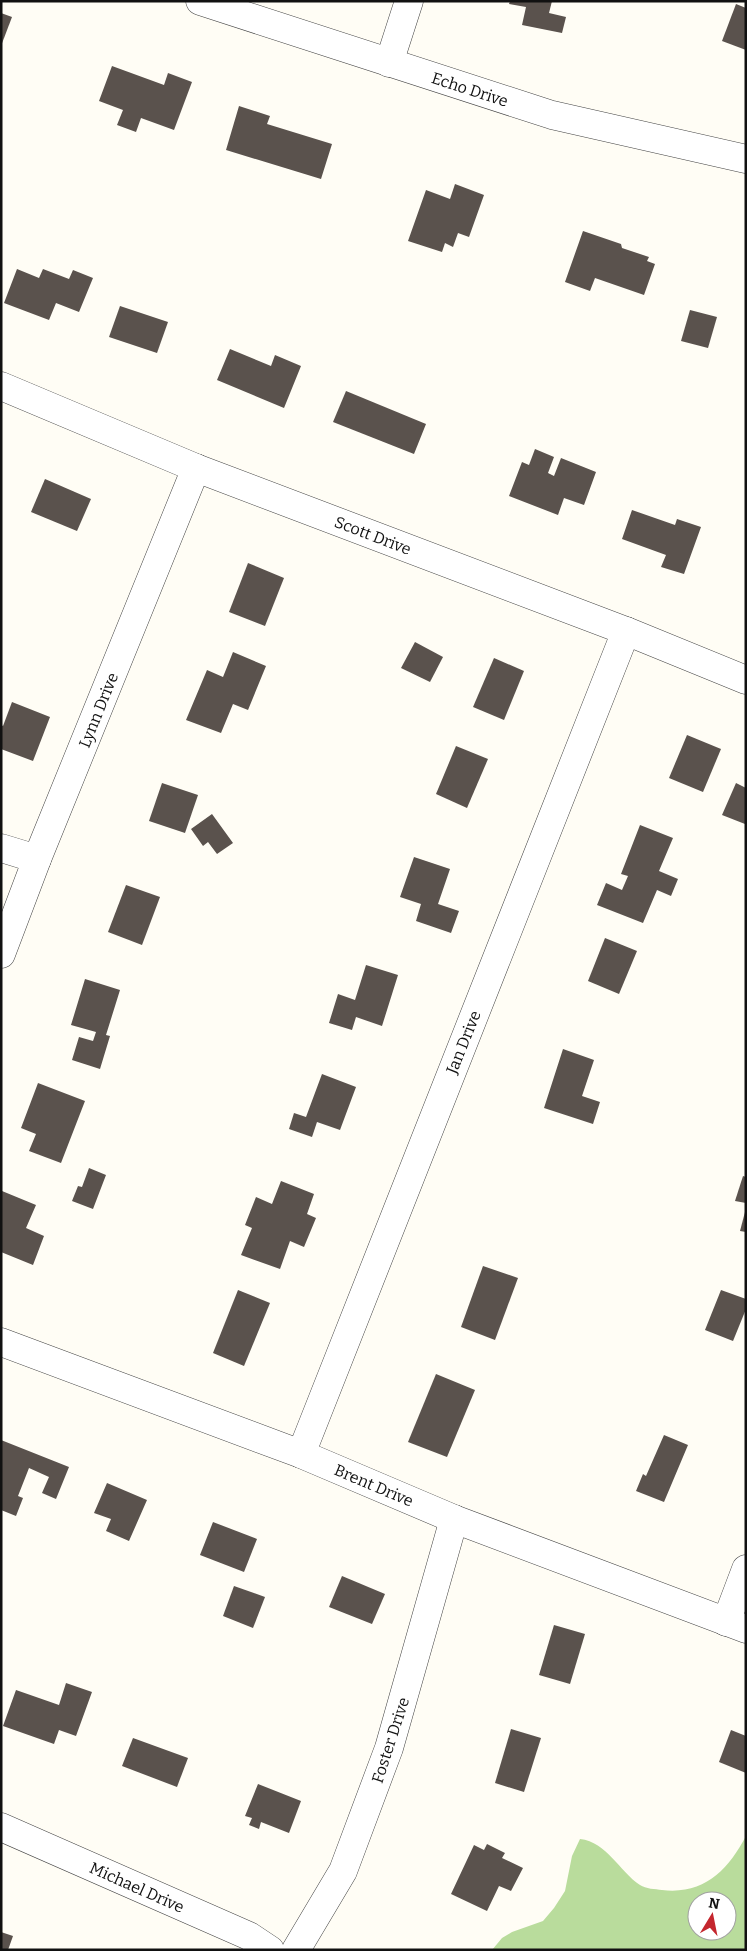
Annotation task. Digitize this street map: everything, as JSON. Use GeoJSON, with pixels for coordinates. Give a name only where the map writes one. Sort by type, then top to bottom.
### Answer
{"type":"FeatureCollection","features":[{"type":"Feature","properties":{"kind":"street","name":"Echo Drive"},"geometry":{"type":"LineString","coordinates":[[200,1],[552,115],[746,159]]}},
{"type":"Feature","properties":{"kind":"street"},"geometry":{"type":"LineString","coordinates":[[389,63],[409,1]]}},
{"type":"Feature","properties":{"kind":"street","name":"Scott Drive"},"geometry":{"type":"LineString","coordinates":[[1,386],[196,468],[626,630],[746,680]]}},
{"type":"Feature","properties":{"kind":"street","name":"Lynn Drive"},"geometry":{"type":"LineString","coordinates":[[1,954],[196,468]]}},
{"type":"Feature","properties":{"kind":"street","name":"Jan Drive"},"geometry":{"type":"LineString","coordinates":[[301,1454],[626,630]]}},
{"type":"Feature","properties":{"kind":"street"},"geometry":{"type":"LineString","coordinates":[[1,848],[38,860]]}},
{"type":"Feature","properties":{"kind":"street","name":"Brent Drive"},"geometry":{"type":"LineString","coordinates":[[1,1342],[301,1454],[454,1519],[736,1625]]}},
{"type":"Feature","properties":{"kind":"street","name":"Foster Drive"},"geometry":{"type":"LineString","coordinates":[[296,1950],[343,1871],[389,1748],[454,1519]]}},
{"type":"Feature","properties":{"kind":"street"},"geometry":{"type":"LineString","coordinates":[[736,1625],[746,1569]]}},
{"type":"Feature","properties":{"kind":"street","name":"Michael Drive"},"geometry":{"type":"LineString","coordinates":[[1,1827],[249,1936],[270,1950]]}},
{"type":"Feature","properties":{"kind":"green space"},"geometry":{"type":"Polygon","coordinates":[[[746,1836],[746,1950],[492,1950],[502,1938],[512,1932],[543,1921],[554,1908],[565,1891],[572,1856],[580,1839],[598,1845],[640,1885],[662,1890],[677,1891],[702,1884],[713,1878],[731,1859],[746,1836]]]}},
{"type":"Feature","properties":{"kind":"building"},"geometry":{"type":"Polygon","coordinates":[[[510,1],[552,1],[549,13],[566,17],[562,33],[522,25],[526,7],[509,4],[510,1]]]}},
{"type":"Feature","properties":{"kind":"building"},"geometry":{"type":"Polygon","coordinates":[[[736,4],[746,8],[746,50],[722,41],[736,4]]]}},
{"type":"Feature","properties":{"kind":"building"},"geometry":{"type":"Polygon","coordinates":[[[1,13],[12,17],[1,46],[1,13]]]}},
{"type":"Feature","properties":{"kind":"building"},"geometry":{"type":"Polygon","coordinates":[[[112,66],[164,85],[168,73],[192,82],[174,130],[141,118],[136,132],[117,125],[123,110],[99,101],[112,66]]]}},
{"type":"Feature","properties":{"kind":"building"},"geometry":{"type":"Polygon","coordinates":[[[239,106],[270,116],[267,124],[332,144],[321,179],[226,150],[239,106]]]}},
{"type":"Feature","properties":{"kind":"building"},"geometry":{"type":"Polygon","coordinates":[[[455,184],[484,195],[469,237],[458,233],[453,247],[445,243],[442,252],[408,241],[426,190],[450,199],[455,184]]]}},
{"type":"Feature","properties":{"kind":"building"},"geometry":{"type":"Polygon","coordinates":[[[583,231],[621,244],[622,248],[649,257],[647,261],[655,264],[644,295],[595,278],[590,291],[565,282],[583,231]]]}},
{"type":"Feature","properties":{"kind":"building"},"geometry":{"type":"Polygon","coordinates":[[[17,269],[39,278],[43,269],[69,279],[73,270],[93,278],[79,312],[56,303],[49,320],[4,303],[17,269]]]}},
{"type":"Feature","properties":{"kind":"building"},"geometry":{"type":"Polygon","coordinates":[[[120,306],[168,322],[157,353],[109,337],[120,306]]]}},
{"type":"Feature","properties":{"kind":"building"},"geometry":{"type":"Polygon","coordinates":[[[690,310],[717,317],[708,348],[681,341],[690,310]]]}},
{"type":"Feature","properties":{"kind":"building"},"geometry":{"type":"Polygon","coordinates":[[[230,349],[271,366],[275,355],[301,366],[284,408],[217,380],[230,349]]]}},
{"type":"Feature","properties":{"kind":"building"},"geometry":{"type":"Polygon","coordinates":[[[346,391],[426,424],[414,454],[333,422],[346,391]]]}},
{"type":"Feature","properties":{"kind":"building"},"geometry":{"type":"Polygon","coordinates":[[[535,449],[554,457],[548,473],[554,476],[561,458],[596,472],[584,505],[564,498],[558,515],[509,496],[522,462],[529,465],[535,449]]]}},
{"type":"Feature","properties":{"kind":"building"},"geometry":{"type":"Polygon","coordinates":[[[45,479],[91,499],[77,531],[31,512],[45,479]]]}},
{"type":"Feature","properties":{"kind":"building"},"geometry":{"type":"Polygon","coordinates":[[[632,510],[675,525],[677,519],[701,527],[684,574],[661,567],[666,555],[622,539],[632,510]]]}},
{"type":"Feature","properties":{"kind":"building"},"geometry":{"type":"Polygon","coordinates":[[[248,563],[284,578],[265,626],[229,612],[248,563]]]}},
{"type":"Feature","properties":{"kind":"building"},"geometry":{"type":"Polygon","coordinates":[[[415,642],[443,657],[430,682],[401,668],[415,642]]]}},
{"type":"Feature","properties":{"kind":"building"},"geometry":{"type":"Polygon","coordinates":[[[233,652],[266,666],[248,710],[233,704],[221,733],[186,720],[207,670],[223,677],[233,652]]]}},
{"type":"Feature","properties":{"kind":"building"},"geometry":{"type":"Polygon","coordinates":[[[494,658],[524,671],[504,720],[473,707],[494,658]]]}},
{"type":"Feature","properties":{"kind":"building"},"geometry":{"type":"Polygon","coordinates":[[[12,702],[50,717],[33,761],[1,749],[1,725],[3,726],[12,702]]]}},
{"type":"Feature","properties":{"kind":"building"},"geometry":{"type":"Polygon","coordinates":[[[687,735],[721,749],[703,792],[669,778],[687,735]]]}},
{"type":"Feature","properties":{"kind":"building"},"geometry":{"type":"Polygon","coordinates":[[[456,746],[488,759],[467,808],[436,794],[456,746]]]}},
{"type":"Feature","properties":{"kind":"building"},"geometry":{"type":"Polygon","coordinates":[[[162,783],[198,795],[185,833],[149,821],[162,783]]]}},
{"type":"Feature","properties":{"kind":"building"},"geometry":{"type":"Polygon","coordinates":[[[736,783],[746,788],[745,824],[722,815],[736,783]]]}},
{"type":"Feature","properties":{"kind":"building"},"geometry":{"type":"Polygon","coordinates":[[[212,814],[233,843],[217,854],[208,842],[203,846],[191,829],[212,814]]]}},
{"type":"Feature","properties":{"kind":"building"},"geometry":{"type":"Polygon","coordinates":[[[640,825],[673,838],[659,871],[678,879],[671,896],[657,890],[643,923],[597,905],[606,883],[622,890],[628,876],[621,874],[640,825]]]}},
{"type":"Feature","properties":{"kind":"building"},"geometry":{"type":"Polygon","coordinates":[[[414,857],[450,869],[438,904],[459,911],[451,933],[416,921],[421,904],[400,897],[414,857]]]}},
{"type":"Feature","properties":{"kind":"building"},"geometry":{"type":"Polygon","coordinates":[[[126,885],[160,897],[142,945],[108,932],[126,885]]]}},
{"type":"Feature","properties":{"kind":"building"},"geometry":{"type":"Polygon","coordinates":[[[605,938],[637,951],[619,994],[588,981],[605,938]]]}},
{"type":"Feature","properties":{"kind":"building"},"geometry":{"type":"Polygon","coordinates":[[[366,965],[398,975],[382,1026],[356,1017],[352,1030],[329,1023],[338,994],[355,1000],[366,965]]]}},
{"type":"Feature","properties":{"kind":"building"},"geometry":{"type":"Polygon","coordinates":[[[85,979],[120,990],[106,1035],[110,1036],[100,1069],[72,1060],[79,1037],[93,1041],[96,1032],[71,1025],[85,979]]]}},
{"type":"Feature","properties":{"kind":"building"},"geometry":{"type":"Polygon","coordinates":[[[563,1049],[594,1060],[582,1096],[600,1102],[593,1124],[544,1108],[563,1049]]]}},
{"type":"Feature","properties":{"kind":"building"},"geometry":{"type":"Polygon","coordinates":[[[322,1074],[356,1087],[340,1130],[317,1122],[312,1137],[289,1129],[294,1113],[306,1117],[322,1074]]]}},
{"type":"Feature","properties":{"kind":"building"},"geometry":{"type":"Polygon","coordinates":[[[38,1083],[85,1101],[61,1163],[29,1151],[36,1134],[21,1128],[38,1083]]]}},
{"type":"Feature","properties":{"kind":"building"},"geometry":{"type":"Polygon","coordinates":[[[89,1168],[106,1175],[93,1209],[72,1201],[78,1186],[82,1187],[89,1168]]]}},
{"type":"Feature","properties":{"kind":"building"},"geometry":{"type":"Polygon","coordinates":[[[743,1176],[746,1177],[746,1203],[735,1201],[743,1176]]]}},
{"type":"Feature","properties":{"kind":"building"},"geometry":{"type":"Polygon","coordinates":[[[281,1181],[314,1194],[307,1214],[316,1218],[304,1247],[290,1241],[280,1269],[241,1255],[252,1228],[245,1225],[256,1197],[272,1204],[281,1181]]]}},
{"type":"Feature","properties":{"kind":"building"},"geometry":{"type":"Polygon","coordinates":[[[2,1191],[36,1205],[26,1228],[44,1236],[33,1265],[1,1252],[2,1191]]]}},
{"type":"Feature","properties":{"kind":"building"},"geometry":{"type":"Polygon","coordinates":[[[746,1212],[746,1232],[740,1231],[746,1212]]]}},
{"type":"Feature","properties":{"kind":"building"},"geometry":{"type":"Polygon","coordinates":[[[483,1266],[518,1278],[495,1340],[461,1327],[483,1266]]]}},
{"type":"Feature","properties":{"kind":"building"},"geometry":{"type":"Polygon","coordinates":[[[238,1290],[270,1303],[244,1366],[213,1353],[238,1290]]]}},
{"type":"Feature","properties":{"kind":"building"},"geometry":{"type":"Polygon","coordinates":[[[721,1290],[746,1299],[746,1309],[733,1341],[705,1330],[721,1290]]]}},
{"type":"Feature","properties":{"kind":"building"},"geometry":{"type":"Polygon","coordinates":[[[436,1374],[475,1390],[447,1457],[408,1442],[436,1374]]]}},
{"type":"Feature","properties":{"kind":"building"},"geometry":{"type":"Polygon","coordinates":[[[664,1435],[688,1445],[664,1502],[636,1491],[643,1474],[646,1476],[664,1435]]]}},
{"type":"Feature","properties":{"kind":"building"},"geometry":{"type":"Polygon","coordinates":[[[1,1440],[69,1467],[56,1499],[42,1493],[49,1477],[29,1468],[18,1496],[23,1498],[16,1516],[1,1510],[1,1440]]]}},
{"type":"Feature","properties":{"kind":"building"},"geometry":{"type":"Polygon","coordinates":[[[107,1483],[147,1500],[129,1541],[106,1531],[111,1519],[94,1513],[107,1483]]]}},
{"type":"Feature","properties":{"kind":"building"},"geometry":{"type":"Polygon","coordinates":[[[213,1522],[257,1539],[244,1572],[200,1555],[213,1522]]]}},
{"type":"Feature","properties":{"kind":"building"},"geometry":{"type":"Polygon","coordinates":[[[342,1576],[385,1594],[372,1624],[329,1607],[342,1576]]]}},
{"type":"Feature","properties":{"kind":"building"},"geometry":{"type":"Polygon","coordinates":[[[234,1586],[265,1597],[253,1628],[223,1616],[234,1586]]]}},
{"type":"Feature","properties":{"kind":"building"},"geometry":{"type":"Polygon","coordinates":[[[554,1625],[585,1634],[570,1684],[539,1675],[554,1625]]]}},
{"type":"Feature","properties":{"kind":"building"},"geometry":{"type":"Polygon","coordinates":[[[66,1683],[92,1692],[76,1736],[59,1730],[54,1744],[3,1726],[16,1690],[59,1705],[66,1683]]]}},
{"type":"Feature","properties":{"kind":"building"},"geometry":{"type":"Polygon","coordinates":[[[511,1729],[541,1738],[524,1792],[495,1783],[511,1729]]]}},
{"type":"Feature","properties":{"kind":"building"},"geometry":{"type":"Polygon","coordinates":[[[731,1730],[746,1736],[746,1773],[719,1762],[731,1730]]]}},
{"type":"Feature","properties":{"kind":"building"},"geometry":{"type":"Polygon","coordinates":[[[133,1738],[188,1758],[177,1787],[122,1766],[133,1738]]]}},
{"type":"Feature","properties":{"kind":"building"},"geometry":{"type":"Polygon","coordinates":[[[258,1784],[301,1801],[289,1833],[261,1822],[259,1829],[249,1825],[252,1818],[245,1816],[258,1784]]]}},
{"type":"Feature","properties":{"kind":"building"},"geometry":{"type":"Polygon","coordinates":[[[487,1844],[505,1853],[502,1858],[523,1868],[511,1891],[499,1886],[487,1911],[451,1894],[474,1845],[484,1850],[487,1844]]]}},
{"type":"Feature","properties":{"kind":"building"},"geometry":{"type":"Polygon","coordinates":[[[1,1932],[13,1936],[8,1950],[1,1950],[1,1932]]]}}]}
